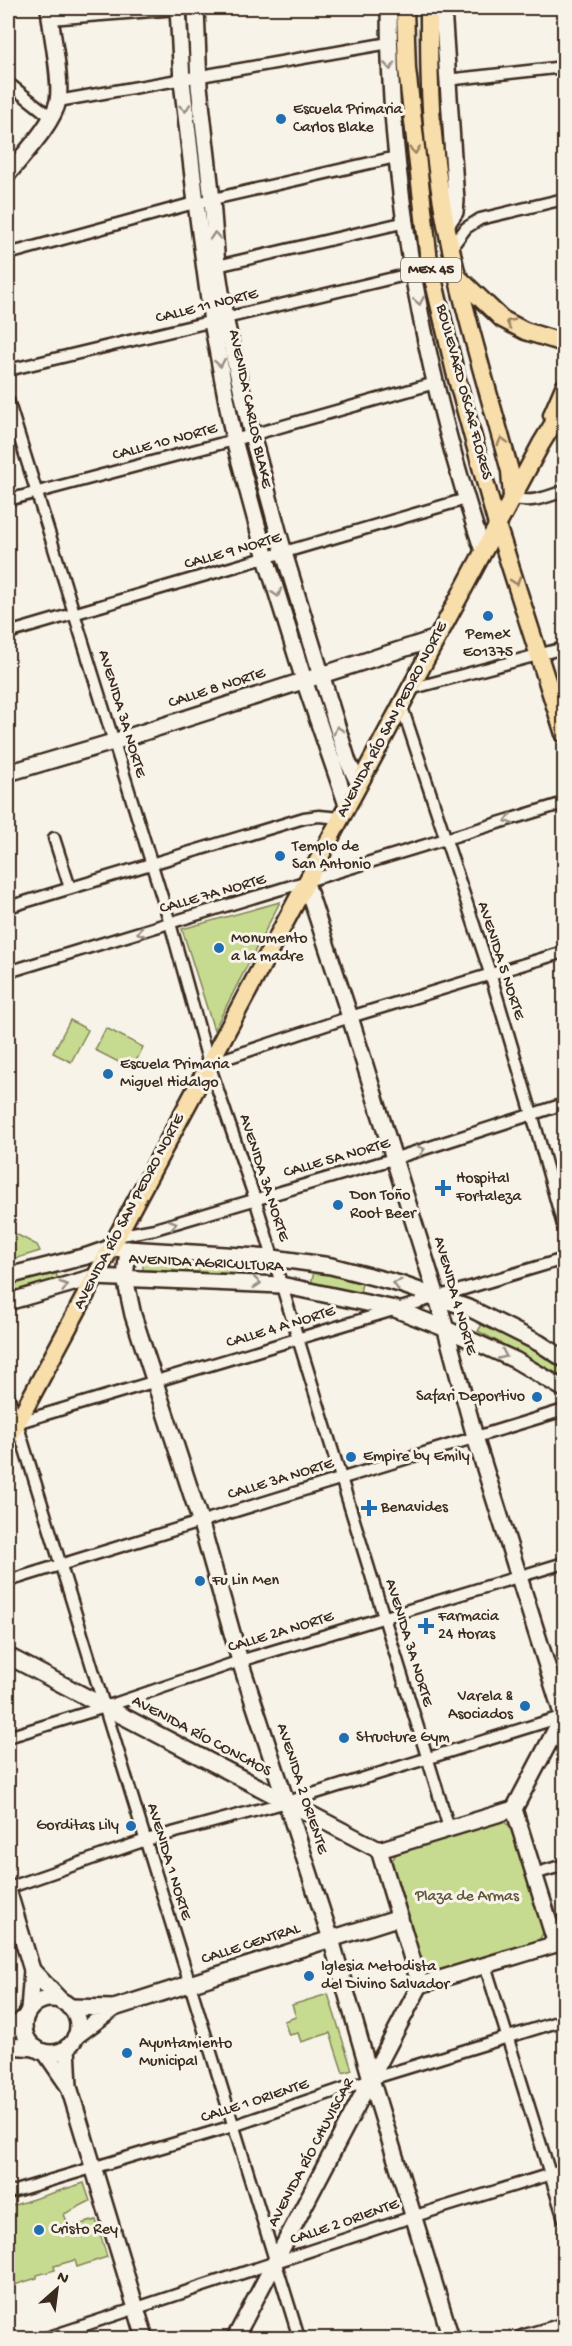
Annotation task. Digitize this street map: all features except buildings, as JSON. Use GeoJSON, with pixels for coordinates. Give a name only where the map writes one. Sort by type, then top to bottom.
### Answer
{"type":"FeatureCollection","features":[{"type":"Feature","properties":{"kind":"main road","name":"AVENIDA CARLOS BLAKE"},"geometry":{"type":"LineString","coordinates":[[178,8],[182,81],[196,203],[218,320],[234,440],[266,558],[344,811]]}},
{"type":"Feature","properties":{"kind":"main road","name":"AVENIDA CARLOS BLAKE"},"geometry":{"type":"LineString","coordinates":[[196,8],[199,78],[217,266],[218,320],[284,553],[348,762],[358,784]]}},
{"type":"Feature","properties":{"kind":"main road"},"geometry":{"type":"LineString","coordinates":[[389,8],[396,157],[414,273],[435,383],[466,499],[483,551]]}},
{"type":"Feature","properties":{"kind":"main road","name":"BOULEVARD OSCAR FLORES"},"geometry":{"type":"LineString","coordinates":[[405,8],[406,69],[429,261],[497,525]]}},
{"type":"Feature","properties":{"kind":"main road","name":"BOULEVARD OSCAR FLORES"},"geometry":{"type":"LineString","coordinates":[[429,8],[434,144],[446,225],[510,471],[512,498]]}},
{"type":"Feature","properties":{"kind":"main road"},"geometry":{"type":"LineString","coordinates":[[443,8],[446,80],[456,201],[454,212],[446,225]]}},
{"type":"Feature","properties":{"kind":"main road"},"geometry":{"type":"LineString","coordinates":[[8,174],[51,117],[58,101],[50,14]]}},
{"type":"Feature","properties":{"kind":"main road","name":"MEX 45"},"geometry":{"type":"LineString","coordinates":[[458,276],[502,319],[525,331],[564,343]]}},
{"type":"Feature","properties":{"kind":"main road","name":"AVENIDA RÍO SAN PEDRO NORTE"},"geometry":{"type":"LineString","coordinates":[[541,444],[564,387]]}},
{"type":"Feature","properties":{"kind":"main road","name":"AVENIDA RÍO SAN PEDRO NORTE"},"geometry":{"type":"LineString","coordinates":[[8,1440],[12,1425],[209,1064],[497,525],[564,406]]}},
{"type":"Feature","properties":{"kind":"main road","name":"MEX 45"},"geometry":{"type":"LineString","coordinates":[[497,525],[564,734]]}},
{"type":"Feature","properties":{"kind":"main road","name":"CALLE 8 NORTE"},"geometry":{"type":"LineString","coordinates":[[8,773],[437,638]]}},
{"type":"Feature","properties":{"kind":"main road","name":"AVENIDA 4 NORTE"},"geometry":{"type":"LineString","coordinates":[[306,883],[437,1297],[475,1437],[564,1717]]}},
{"type":"Feature","properties":{"kind":"main road","name":"AVENIDA AGRICULTURA"},"geometry":{"type":"LineString","coordinates":[[8,1276],[87,1256],[113,1242],[128,1250],[273,1258],[331,1266],[400,1284],[471,1309],[504,1324],[564,1359]]}},
{"type":"Feature","properties":{"kind":"main road","name":"AVENIDA 2 ORIENTE"},"geometry":{"type":"LineString","coordinates":[[128,1250],[125,1278],[133,1315],[200,1520],[240,1661],[331,1939],[371,2079],[451,2338]]}},
{"type":"Feature","properties":{"kind":"main road","name":"AVENIDA AGRICULTURA"},"geometry":{"type":"LineString","coordinates":[[8,1302],[94,1277],[281,1285],[395,1308],[515,1360],[564,1389]]}},
{"type":"Feature","properties":{"kind":"main road","name":"AVENIDA RÍO CONCHOS"},"geometry":{"type":"LineString","coordinates":[[8,1656],[379,1850]]}},
{"type":"Feature","properties":{"kind":"main road"},"geometry":{"type":"LineString","coordinates":[[514,1809],[560,1946],[485,1965],[420,1985],[379,1850],[514,1809],[564,1717]]}},
{"type":"Feature","properties":{"kind":"main road"},"geometry":{"type":"LineString","coordinates":[[8,1889],[32,1970],[25,2035],[69,2087]]}},
{"type":"Feature","properties":{"kind":"main road","name":"CALLE CENTRAL"},"geometry":{"type":"LineString","coordinates":[[114,2008],[399,1917]]}},
{"type":"Feature","properties":{"kind":"main road"},"geometry":{"type":"LineString","coordinates":[[32,1970],[66,2004],[77,2021],[71,2042],[69,2087],[145,2338]]}},
{"type":"Feature","properties":{"kind":"main road","name":"AVENIDA RÍO CHUVISCAR"},"geometry":{"type":"LineString","coordinates":[[235,2338],[420,1985]]}},
{"type":"Feature","properties":{"kind":"main road"},"geometry":{"type":"LineString","coordinates":[[8,2032],[41,2001],[55,2000],[66,2004],[114,2008]]}},
{"type":"Feature","properties":{"kind":"main road"},"geometry":{"type":"LineString","coordinates":[[8,2046],[52,2053],[71,2042],[114,2008]]}},
{"type":"Feature","properties":{"kind":"main road"},"geometry":{"type":"LineString","coordinates":[[523,2338],[564,2326]]}},
{"type":"Feature","properties":{"kind":"street"},"geometry":{"type":"LineString","coordinates":[[50,14],[178,8]]}},
{"type":"Feature","properties":{"kind":"street"},"geometry":{"type":"LineString","coordinates":[[58,101],[389,43]]}},
{"type":"Feature","properties":{"kind":"street"},"geometry":{"type":"LineString","coordinates":[[446,80],[564,67]]}},
{"type":"Feature","properties":{"kind":"street"},"geometry":{"type":"LineString","coordinates":[[8,83],[51,117]]}},
{"type":"Feature","properties":{"kind":"street"},"geometry":{"type":"LineString","coordinates":[[8,254],[196,203],[396,157]]}},
{"type":"Feature","properties":{"kind":"street"},"geometry":{"type":"LineString","coordinates":[[451,248],[466,228],[480,219],[564,199]]}},
{"type":"Feature","properties":{"kind":"street"},"geometry":{"type":"LineString","coordinates":[[217,266],[406,222]]}},
{"type":"Feature","properties":{"kind":"street","name":"CALLE 11 NORTE"},"geometry":{"type":"LineString","coordinates":[[8,370],[414,273]]}},
{"type":"Feature","properties":{"kind":"street","name":"CALLE 10 NORTE"},"geometry":{"type":"LineString","coordinates":[[8,500],[234,440],[435,383]]}},
{"type":"Feature","properties":{"kind":"street","name":"AVENIDA 3A NORTE"},"geometry":{"type":"LineString","coordinates":[[8,400],[170,923],[209,1064],[255,1199],[449,1828]]}},
{"type":"Feature","properties":{"kind":"street"},"geometry":{"type":"LineString","coordinates":[[512,498],[531,501],[564,491]]}},
{"type":"Feature","properties":{"kind":"street","name":"CALLE 9 NORTE"},"geometry":{"type":"LineString","coordinates":[[8,633],[466,499]]}},
{"type":"Feature","properties":{"kind":"street"},"geometry":{"type":"LineString","coordinates":[[410,689],[564,648]]}},
{"type":"Feature","properties":{"kind":"street","name":"AVENIDA 5 NORTE"},"geometry":{"type":"LineString","coordinates":[[401,704],[489,973],[564,1229]]}},
{"type":"Feature","properties":{"kind":"street","name":"CALLE 7A NORTE"},"geometry":{"type":"LineString","coordinates":[[8,972],[564,803]]}},
{"type":"Feature","properties":{"kind":"street"},"geometry":{"type":"LineString","coordinates":[[8,907],[152,866],[304,818],[344,811]]}},
{"type":"Feature","properties":{"kind":"street"},"geometry":{"type":"LineString","coordinates":[[54,838],[70,888]]}},
{"type":"Feature","properties":{"kind":"street"},"geometry":{"type":"LineString","coordinates":[[209,1064],[489,973],[564,952]]}},
{"type":"Feature","properties":{"kind":"street","name":"CALLE 5A NORTE"},"geometry":{"type":"LineString","coordinates":[[113,1242],[393,1159],[564,1104]]}},
{"type":"Feature","properties":{"kind":"street","name":"CALLE 4 A NORTE"},"geometry":{"type":"LineString","coordinates":[[12,1425],[564,1259]]}},
{"type":"Feature","properties":{"kind":"street","name":"AVENIDA 1 NORTE"},"geometry":{"type":"LineString","coordinates":[[8,1394],[12,1425],[61,1564],[298,2338]]}},
{"type":"Feature","properties":{"kind":"street","name":"CALLE 3A NORTE"},"geometry":{"type":"LineString","coordinates":[[8,1581],[200,1520],[564,1410]]}},
{"type":"Feature","properties":{"kind":"street","name":"CALLE 2A NORTE"},"geometry":{"type":"LineString","coordinates":[[8,1737],[240,1661],[564,1563]]}},
{"type":"Feature","properties":{"kind":"street"},"geometry":{"type":"LineString","coordinates":[[8,1889],[146,1840],[286,1803],[564,1717]]}},
{"type":"Feature","properties":{"kind":"street"},"geometry":{"type":"LineString","coordinates":[[534,1874],[564,1865]]}},
{"type":"Feature","properties":{"kind":"street"},"geometry":{"type":"LineString","coordinates":[[485,1965],[552,2174],[564,2219]]}},
{"type":"Feature","properties":{"kind":"street","name":"CALLE 1 ORIENTE"},"geometry":{"type":"LineString","coordinates":[[8,2193],[233,2126],[371,2079],[564,2020]]}},
{"type":"Feature","properties":{"kind":"street","name":"CALLE 2 ORIENTE"},"geometry":{"type":"LineString","coordinates":[[46,2338],[415,2216],[564,2170]]}},
{"type":"Feature","properties":{"kind":"green space"},"geometry":{"type":"Polygon","coordinates":[[[280,902],[214,1030],[182,929],[280,902]]]}},
{"type":"Feature","properties":{"kind":"green space"},"geometry":{"type":"Polygon","coordinates":[[[70,1020],[88,1030],[71,1062],[53,1053],[70,1020]]]}},
{"type":"Feature","properties":{"kind":"green space"},"geometry":{"type":"Polygon","coordinates":[[[106,1028],[143,1047],[132,1069],[95,1050],[106,1028]]]}},
{"type":"Feature","properties":{"kind":"green space"},"geometry":{"type":"Polygon","coordinates":[[[8,1230],[37,1245],[40,1251],[8,1261],[8,1230]]]}},
{"type":"Feature","properties":{"kind":"green space"},"geometry":{"type":"Polygon","coordinates":[[[143,1256],[241,1256],[240,1274],[143,1270],[143,1256]]]}},
{"type":"Feature","properties":{"kind":"green space"},"geometry":{"type":"Polygon","coordinates":[[[53,1264],[58,1279],[8,1296],[8,1279],[53,1264]]]}},
{"type":"Feature","properties":{"kind":"green space"},"geometry":{"type":"Polygon","coordinates":[[[315,1268],[364,1275],[359,1297],[311,1284],[315,1268]]]}},
{"type":"Feature","properties":{"kind":"green space"},"geometry":{"type":"Polygon","coordinates":[[[484,1321],[564,1364],[564,1377],[478,1331],[484,1321]]]}},
{"type":"Feature","properties":{"kind":"green space","name":"Plaza de Armas"},"geometry":{"type":"Polygon","coordinates":[[[500,1820],[512,1827],[544,1931],[538,1942],[434,1974],[422,1967],[390,1864],[396,1854],[500,1820]]]}},
{"type":"Feature","properties":{"kind":"green space"},"geometry":{"type":"Polygon","coordinates":[[[328,1994],[352,2070],[343,2073],[330,2033],[301,2042],[298,2033],[289,2035],[284,2021],[296,2017],[292,2005],[328,1994]]]}},
{"type":"Feature","properties":{"kind":"green space"},"geometry":{"type":"Polygon","coordinates":[[[84,2183],[90,2201],[64,2214],[69,2227],[96,2220],[107,2257],[77,2267],[75,2260],[54,2266],[55,2270],[11,2286],[8,2274],[8,2207],[84,2183]]]}},
{"type":"Feature","properties":{"kind":"place","name":"Escuela Primaria Carlos Blake"},"geometry":{"type":"Point","coordinates":[281,119]}},
{"type":"Feature","properties":{"kind":"place","name":"Pemex E01375"},"geometry":{"type":"Point","coordinates":[488,616]}},
{"type":"Feature","properties":{"kind":"place","name":"Templo de San Antonio"},"geometry":{"type":"Point","coordinates":[280,856]}},
{"type":"Feature","properties":{"kind":"place","name":"Monumento a la madre"},"geometry":{"type":"Point","coordinates":[219,948]}},
{"type":"Feature","properties":{"kind":"place","name":"Escuela Primaria Miguel Hidalgo"},"geometry":{"type":"Point","coordinates":[108,1074]}},
{"type":"Feature","properties":{"kind":"place","name":"Hospital Fortaleza"},"geometry":{"type":"Point","coordinates":[443,1188]}},
{"type":"Feature","properties":{"kind":"place","name":"Don Toño Root Beer"},"geometry":{"type":"Point","coordinates":[338,1205]}},
{"type":"Feature","properties":{"kind":"place","name":"Safari Deportivo"},"geometry":{"type":"Point","coordinates":[537,1397]}},
{"type":"Feature","properties":{"kind":"place","name":"Empire by Emily"},"geometry":{"type":"Point","coordinates":[351,1457]}},
{"type":"Feature","properties":{"kind":"place","name":"Benavides"},"geometry":{"type":"Point","coordinates":[369,1508]}},
{"type":"Feature","properties":{"kind":"place","name":"Fu Lin Men"},"geometry":{"type":"Point","coordinates":[200,1581]}},
{"type":"Feature","properties":{"kind":"place","name":"Farmacia 24 Horas"},"geometry":{"type":"Point","coordinates":[426,1626]}},
{"type":"Feature","properties":{"kind":"place","name":"Varela & Asociados"},"geometry":{"type":"Point","coordinates":[525,1706]}},
{"type":"Feature","properties":{"kind":"place","name":"Structure Gym"},"geometry":{"type":"Point","coordinates":[344,1738]}},
{"type":"Feature","properties":{"kind":"place","name":"Gorditas Lily"},"geometry":{"type":"Point","coordinates":[131,1826]}},
{"type":"Feature","properties":{"kind":"place","name":"Iglesia Metodista del Divino Salvador"},"geometry":{"type":"Point","coordinates":[309,1976]}},
{"type":"Feature","properties":{"kind":"place","name":"Ayuntamiento Municipal"},"geometry":{"type":"Point","coordinates":[127,2053]}},
{"type":"Feature","properties":{"kind":"place","name":"Cristo Rey"},"geometry":{"type":"Point","coordinates":[39,2230]}}]}
